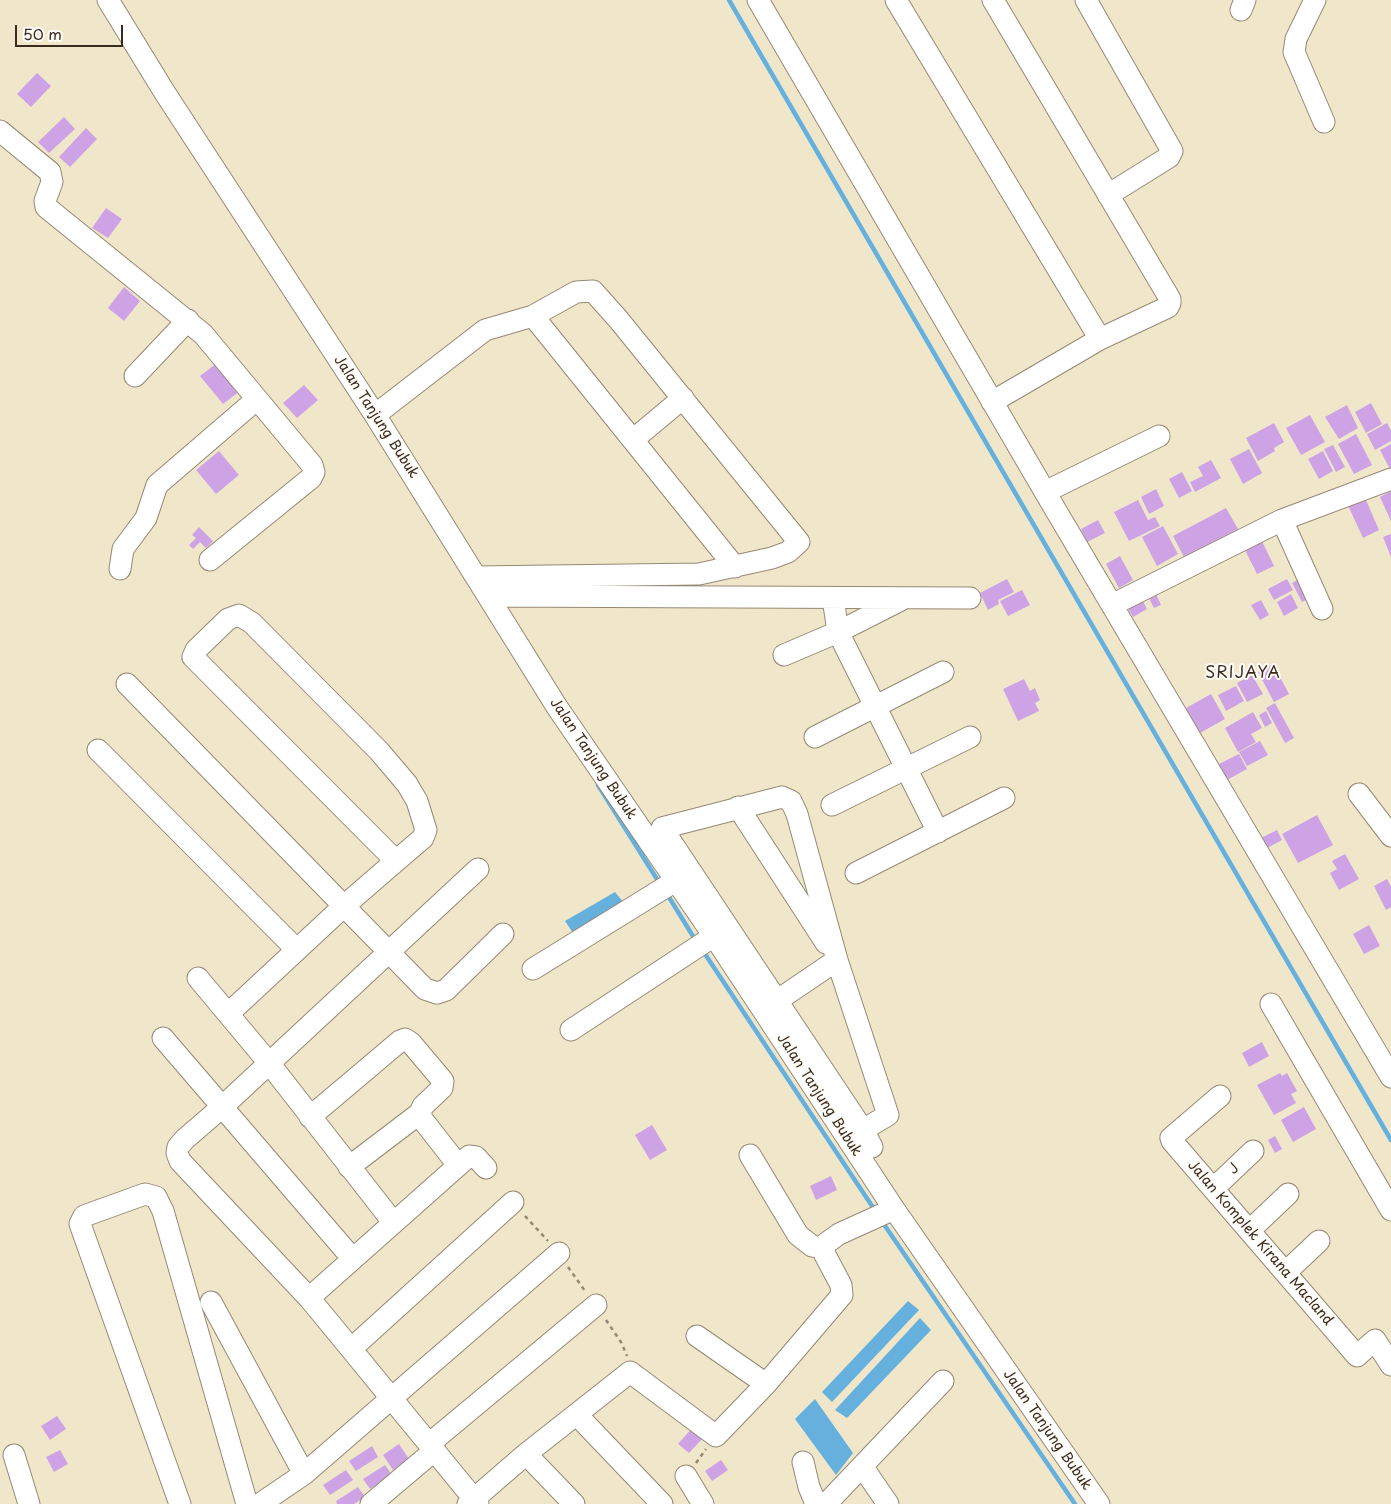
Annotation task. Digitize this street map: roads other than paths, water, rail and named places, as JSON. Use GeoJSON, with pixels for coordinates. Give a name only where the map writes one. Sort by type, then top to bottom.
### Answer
{"type":"FeatureCollection","features":[{"type":"Feature","properties":{"kind":"street","name":"Jalan Tanjung Bubuk"},"geometry":{"type":"LineString","coordinates":[[108,0],[165,93],[375,415],[557,706],[673,883],[703,943],[770,999],[864,1141],[880,1215],[1099,1504]]}},
{"type":"Feature","properties":{"kind":"street"},"geometry":{"type":"LineString","coordinates":[[758,0],[1044,492],[1391,1077]]}},
{"type":"Feature","properties":{"kind":"street"},"geometry":{"type":"LineString","coordinates":[[896,0],[1100,339]]}},
{"type":"Feature","properties":{"kind":"street"},"geometry":{"type":"LineString","coordinates":[[1086,0],[1172,151],[1169,157],[1108,195]]}},
{"type":"Feature","properties":{"kind":"street"},"geometry":{"type":"LineString","coordinates":[[1315,0],[1296,39],[1294,52],[1324,122]]}},
{"type":"Feature","properties":{"kind":"street"},"geometry":{"type":"LineString","coordinates":[[992,402],[1100,339],[1168,307],[1170,303],[1170,299],[1108,195],[1001,3]]}},
{"type":"Feature","properties":{"kind":"street"},"geometry":{"type":"LineString","coordinates":[[0,131],[50,172],[52,182],[45,201],[46,207],[188,320],[213,344],[312,465],[314,472],[311,478],[210,560]]}},
{"type":"Feature","properties":{"kind":"street"},"geometry":{"type":"LineString","coordinates":[[375,415],[472,338],[499,324],[533,316],[576,292],[593,291],[683,398],[798,542],[788,552],[735,567],[699,574],[476,577]]}},
{"type":"Feature","properties":{"kind":"street"},"geometry":{"type":"LineString","coordinates":[[533,316],[634,438],[735,567]]}},
{"type":"Feature","properties":{"kind":"street"},"geometry":{"type":"LineString","coordinates":[[135,376],[188,320]]}},
{"type":"Feature","properties":{"kind":"street"},"geometry":{"type":"LineString","coordinates":[[634,438],[683,398]]}},
{"type":"Feature","properties":{"kind":"street"},"geometry":{"type":"LineString","coordinates":[[120,569],[123,549],[146,518],[156,485],[257,399]]}},
{"type":"Feature","properties":{"kind":"street"},"geometry":{"type":"LineString","coordinates":[[1044,492],[1159,436]]}},
{"type":"Feature","properties":{"kind":"street"},"geometry":{"type":"LineString","coordinates":[[1112,605],[1282,520],[1391,479]]}},
{"type":"Feature","properties":{"kind":"street"},"geometry":{"type":"LineString","coordinates":[[1282,520],[1322,609]]}},
{"type":"Feature","properties":{"kind":"street"},"geometry":{"type":"LineString","coordinates":[[488,596],[970,598]]}},
{"type":"Feature","properties":{"kind":"street"},"geometry":{"type":"LineString","coordinates":[[833,598],[838,632],[938,832]]}},
{"type":"Feature","properties":{"kind":"street"},"geometry":{"type":"LineString","coordinates":[[784,655],[838,632],[906,598]]}},
{"type":"Feature","properties":{"kind":"street"},"geometry":{"type":"LineString","coordinates":[[228,1014],[344,906],[423,838],[426,830],[422,813],[407,784],[379,750],[252,623],[239,615],[228,619],[196,650],[193,657],[396,861]]}},
{"type":"Feature","properties":{"kind":"street"},"geometry":{"type":"LineString","coordinates":[[815,737],[876,708],[943,672]]}},
{"type":"Feature","properties":{"kind":"street"},"geometry":{"type":"LineString","coordinates":[[128,684],[425,989],[437,993],[456,981],[503,934]]}},
{"type":"Feature","properties":{"kind":"street"},"geometry":{"type":"LineString","coordinates":[[832,805],[970,737]]}},
{"type":"Feature","properties":{"kind":"street"},"geometry":{"type":"LineString","coordinates":[[98,750],[297,950]]}},
{"type":"Feature","properties":{"kind":"street"},"geometry":{"type":"LineString","coordinates":[[1359,794],[1391,836]]}},
{"type":"Feature","properties":{"kind":"street"},"geometry":{"type":"LineString","coordinates":[[837,960],[770,999],[662,828],[782,797],[791,801],[837,960],[888,1115],[864,1141]]}},
{"type":"Feature","properties":{"kind":"street"},"geometry":{"type":"LineString","coordinates":[[856,873],[1004,798]]}},
{"type":"Feature","properties":{"kind":"street"},"geometry":{"type":"LineString","coordinates":[[738,807],[837,960]]}},
{"type":"Feature","properties":{"kind":"street"},"geometry":{"type":"LineString","coordinates":[[478,869],[178,1147],[177,1153],[180,1161],[309,1298],[432,1447],[473,1502],[526,1454],[630,1372],[716,1436],[766,1384],[842,1295],[841,1285],[823,1248]]}},
{"type":"Feature","properties":{"kind":"street"},"geometry":{"type":"LineString","coordinates":[[534,969],[673,883]]}},
{"type":"Feature","properties":{"kind":"street"},"geometry":{"type":"LineString","coordinates":[[571,1030],[703,943]]}},
{"type":"Feature","properties":{"kind":"street"},"geometry":{"type":"LineString","coordinates":[[198,978],[270,1063],[393,1222]]}},
{"type":"Feature","properties":{"kind":"street"},"geometry":{"type":"LineString","coordinates":[[1271,1004],[1391,1210]]}},
{"type":"Feature","properties":{"kind":"street"},"geometry":{"type":"LineString","coordinates":[[163,1038],[221,1108],[352,1258]]}},
{"type":"Feature","properties":{"kind":"street"},"geometry":{"type":"LineString","coordinates":[[310,1117],[400,1041],[406,1039],[442,1078],[444,1084],[442,1088],[423,1106],[420,1113],[349,1167]]}},
{"type":"Feature","properties":{"kind":"street","name":"Jalan Komplek Kirana Macland"},"geometry":{"type":"LineString","coordinates":[[1220,1096],[1171,1138],[1174,1145],[1214,1188],[1357,1356],[1376,1340],[1391,1365]]}},
{"type":"Feature","properties":{"kind":"street"},"geometry":{"type":"LineString","coordinates":[[420,1113],[422,1119],[458,1165]]}},
{"type":"Feature","properties":{"kind":"street","name":"J"},"geometry":{"type":"LineString","coordinates":[[1214,1188],[1253,1151]]}},
{"type":"Feature","properties":{"kind":"street"},"geometry":{"type":"LineString","coordinates":[[309,1298],[458,1165],[472,1155],[486,1168]]}},
{"type":"Feature","properties":{"kind":"street"},"geometry":{"type":"LineString","coordinates":[[750,1155],[798,1235],[812,1246],[823,1248]]}},
{"type":"Feature","properties":{"kind":"street"},"geometry":{"type":"LineString","coordinates":[[180,1504],[80,1224],[84,1216],[145,1194],[156,1197],[163,1210],[247,1504]]}},
{"type":"Feature","properties":{"kind":"street"},"geometry":{"type":"LineString","coordinates":[[1250,1230],[1288,1194]]}},
{"type":"Feature","properties":{"kind":"street"},"geometry":{"type":"LineString","coordinates":[[351,1349],[512,1202]]}},
{"type":"Feature","properties":{"kind":"street"},"geometry":{"type":"LineString","coordinates":[[823,1248],[831,1239],[880,1215]]}},
{"type":"Feature","properties":{"kind":"street"},"geometry":{"type":"LineString","coordinates":[[1286,1272],[1319,1241]]}},
{"type":"Feature","properties":{"kind":"street"},"geometry":{"type":"LineString","coordinates":[[260,1504],[304,1474],[559,1253]]}},
{"type":"Feature","properties":{"kind":"street"},"geometry":{"type":"LineString","coordinates":[[211,1302],[304,1474]]}},
{"type":"Feature","properties":{"kind":"street"},"geometry":{"type":"LineString","coordinates":[[371,1504],[432,1447],[596,1305]]}},
{"type":"Feature","properties":{"kind":"street"},"geometry":{"type":"LineString","coordinates":[[697,1336],[766,1384]]}},
{"type":"Feature","properties":{"kind":"street"},"geometry":{"type":"LineString","coordinates":[[826,1504],[943,1380]]}},
{"type":"Feature","properties":{"kind":"street"},"geometry":{"type":"LineString","coordinates":[[577,1415],[662,1504]]}},
{"type":"Feature","properties":{"kind":"street"},"geometry":{"type":"LineString","coordinates":[[526,1454],[574,1504]]}},
{"type":"Feature","properties":{"kind":"street"},"geometry":{"type":"LineString","coordinates":[[14,1455],[29,1504]]}},
{"type":"Feature","properties":{"kind":"street"},"geometry":{"type":"LineString","coordinates":[[804,1462],[809,1487],[816,1504]]}},
{"type":"Feature","properties":{"kind":"street"},"geometry":{"type":"LineString","coordinates":[[862,1466],[888,1504]]}},
{"type":"Feature","properties":{"kind":"street"},"geometry":{"type":"LineString","coordinates":[[686,1476],[703,1504]]}},
{"type":"Feature","properties":{"kind":"water"},"geometry":{"type":"Polygon","coordinates":[[[615,892],[628,908],[577,939],[565,921],[615,892]]]}},
{"type":"Feature","properties":{"kind":"water"},"geometry":{"type":"Polygon","coordinates":[[[908,1301],[919,1310],[832,1402],[822,1392],[908,1301]]]}},
{"type":"Feature","properties":{"kind":"water"},"geometry":{"type":"Polygon","coordinates":[[[920,1318],[931,1330],[847,1418],[835,1410],[920,1318]]]}},
{"type":"Feature","properties":{"kind":"water"},"geometry":{"type":"Polygon","coordinates":[[[815,1399],[853,1453],[836,1475],[795,1419],[815,1399]]]}},
{"type":"Feature","properties":{"kind":"waterway"},"geometry":{"type":"LineString","coordinates":[[729,0],[1391,1140]]}},
{"type":"Feature","properties":{"kind":"waterway"},"geometry":{"type":"LineString","coordinates":[[598,785],[660,884]]}},
{"type":"Feature","properties":{"kind":"waterway"},"geometry":{"type":"LineString","coordinates":[[667,894],[696,941]]}},
{"type":"Feature","properties":{"kind":"waterway"},"geometry":{"type":"LineString","coordinates":[[703,951],[876,1212]]}},
{"type":"Feature","properties":{"kind":"waterway"},"geometry":{"type":"LineString","coordinates":[[881,1220],[1075,1504]]}},
{"type":"Feature","properties":{"kind":"district","name":"SRIJAYA"},"geometry":{"type":"Point","coordinates":[1243,674]}}]}
